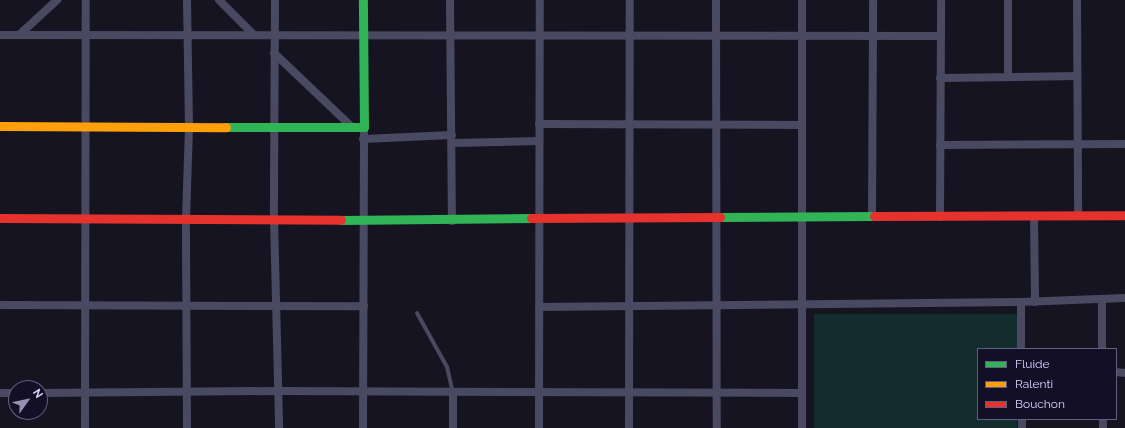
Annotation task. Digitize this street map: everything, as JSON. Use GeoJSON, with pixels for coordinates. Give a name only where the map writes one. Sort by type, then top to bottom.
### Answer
{"type":"FeatureCollection","features":[{"type":"Feature","properties":{"kind":"street"},"geometry":{"type":"LineString","coordinates":[[19,35],[58,0]]}},
{"type":"Feature","properties":{"kind":"street"},"geometry":{"type":"LineString","coordinates":[[85,428],[86,0]]}},
{"type":"Feature","properties":{"kind":"street"},"geometry":{"type":"LineString","coordinates":[[187,428],[186,218],[189,127],[186,36],[188,0]]}},
{"type":"Feature","properties":{"kind":"street"},"geometry":{"type":"LineString","coordinates":[[219,0],[254,35]]}},
{"type":"Feature","properties":{"kind":"street"},"geometry":{"type":"LineString","coordinates":[[275,0],[274,218],[279,428]]}},
{"type":"Feature","properties":{"kind":"street"},"geometry":{"type":"LineString","coordinates":[[363,0],[363,428]]}},
{"type":"Feature","properties":{"kind":"street"},"geometry":{"type":"LineString","coordinates":[[450,0],[452,221]]}},
{"type":"Feature","properties":{"kind":"street"},"geometry":{"type":"LineString","coordinates":[[539,428],[540,0]]}},
{"type":"Feature","properties":{"kind":"street"},"geometry":{"type":"LineString","coordinates":[[629,428],[630,0]]}},
{"type":"Feature","properties":{"kind":"street"},"geometry":{"type":"LineString","coordinates":[[716,0],[717,428]]}},
{"type":"Feature","properties":{"kind":"street"},"geometry":{"type":"LineString","coordinates":[[802,0],[802,428]]}},
{"type":"Feature","properties":{"kind":"street"},"geometry":{"type":"LineString","coordinates":[[872,218],[873,0]]}},
{"type":"Feature","properties":{"kind":"street"},"geometry":{"type":"LineString","coordinates":[[940,217],[941,0]]}},
{"type":"Feature","properties":{"kind":"street"},"geometry":{"type":"LineString","coordinates":[[1008,0],[1008,77]]}},
{"type":"Feature","properties":{"kind":"street"},"geometry":{"type":"LineString","coordinates":[[1077,0],[1076,76],[1078,215]]}},
{"type":"Feature","properties":{"kind":"street"},"geometry":{"type":"LineString","coordinates":[[0,36],[254,35],[451,38],[941,36]]}},
{"type":"Feature","properties":{"kind":"street"},"geometry":{"type":"LineString","coordinates":[[274,53],[353,128]]}},
{"type":"Feature","properties":{"kind":"street"},"geometry":{"type":"LineString","coordinates":[[940,78],[1076,76]]}},
{"type":"Feature","properties":{"kind":"street"},"geometry":{"type":"LineString","coordinates":[[539,124],[802,124]]}},
{"type":"Feature","properties":{"kind":"street"},"geometry":{"type":"LineString","coordinates":[[0,126],[364,127]]}},
{"type":"Feature","properties":{"kind":"street"},"geometry":{"type":"LineString","coordinates":[[364,140],[452,139],[540,141]]}},
{"type":"Feature","properties":{"kind":"street"},"geometry":{"type":"LineString","coordinates":[[940,145],[1078,146],[1125,144]]}},
{"type":"Feature","properties":{"kind":"street"},"geometry":{"type":"LineString","coordinates":[[0,218],[274,218],[452,221],[539,218],[872,218],[1125,215]]}},
{"type":"Feature","properties":{"kind":"street"},"geometry":{"type":"LineString","coordinates":[[1034,216],[1036,302]]}},
{"type":"Feature","properties":{"kind":"street"},"geometry":{"type":"LineString","coordinates":[[539,307],[802,303],[1036,302],[1125,298]]}},
{"type":"Feature","properties":{"kind":"street"},"geometry":{"type":"LineString","coordinates":[[1102,299],[1102,348]]}},
{"type":"Feature","properties":{"kind":"street"},"geometry":{"type":"LineString","coordinates":[[1020,302],[1021,348]]}},
{"type":"Feature","properties":{"kind":"street"},"geometry":{"type":"LineString","coordinates":[[0,306],[364,306]]}},
{"type":"Feature","properties":{"kind":"street"},"geometry":{"type":"LineString","coordinates":[[48,393],[187,393],[279,391],[364,393],[802,393]]}},
{"type":"Feature","properties":{"kind":"street"},"geometry":{"type":"LineString","coordinates":[[453,393],[453,428]]}},
{"type":"Feature","properties":{"kind":"lane"},"geometry":{"type":"LineString","coordinates":[[417,313],[447,367],[453,393]]}},
{"type":"Feature","properties":{"kind":"green space"},"geometry":{"type":"Polygon","coordinates":[[[814,314],[1018,314],[1017,348],[977,348],[977,420],[1017,420],[1017,428],[814,428],[814,314]]]}},
{"type":"Feature","properties":{"kind":"traffic: fast"},"geometry":{"type":"LineString","coordinates":[[226,127],[364,127],[363,0]]}},
{"type":"Feature","properties":{"kind":"traffic: fast"},"geometry":{"type":"LineString","coordinates":[[720,217],[874,216]]}},
{"type":"Feature","properties":{"kind":"traffic: fast"},"geometry":{"type":"LineString","coordinates":[[341,220],[531,218]]}},
{"type":"Feature","properties":{"kind":"traffic: slow"},"geometry":{"type":"LineString","coordinates":[[0,126],[226,127]]}},
{"type":"Feature","properties":{"kind":"traffic: jam"},"geometry":{"type":"LineString","coordinates":[[874,216],[1125,215]]}},
{"type":"Feature","properties":{"kind":"traffic: jam"},"geometry":{"type":"LineString","coordinates":[[531,218],[720,217]]}},
{"type":"Feature","properties":{"kind":"traffic: jam"},"geometry":{"type":"LineString","coordinates":[[0,218],[341,220]]}}]}
